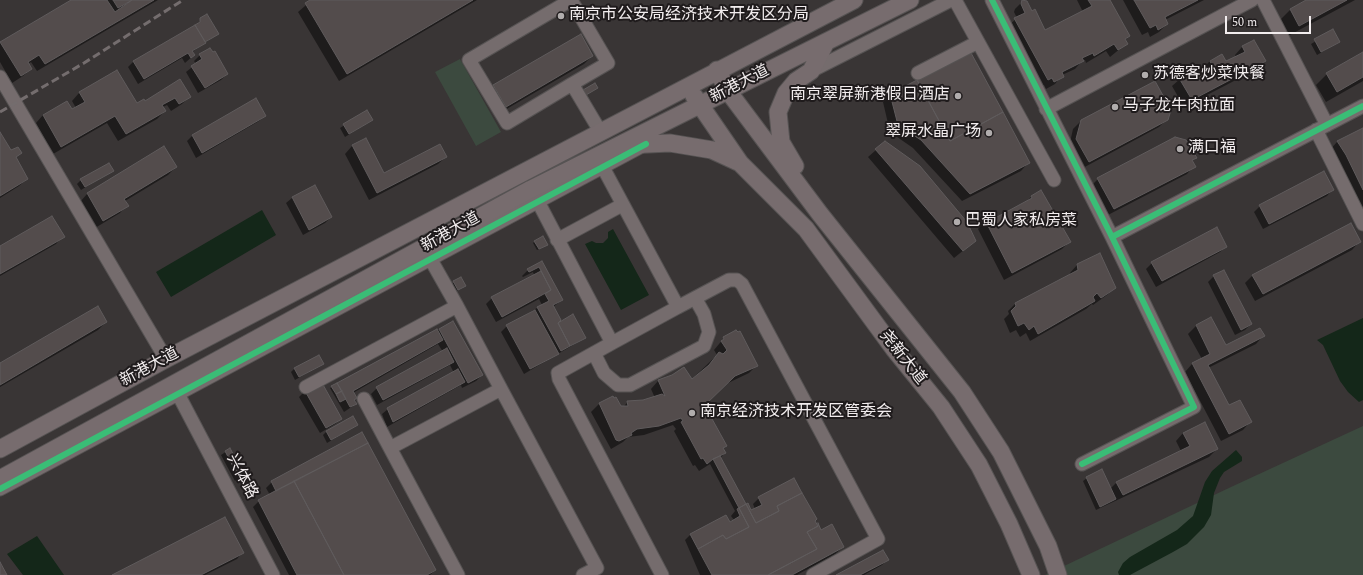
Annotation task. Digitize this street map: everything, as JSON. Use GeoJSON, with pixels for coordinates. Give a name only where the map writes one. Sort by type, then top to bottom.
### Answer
{"type":"FeatureCollection","features":[{"type":"Feature","properties":{"kind":"main road","name":"新港大道"},"geometry":{"type":"LineString","coordinates":[[0,449],[166,359],[688,85],[854,0]]}},
{"type":"Feature","properties":{"kind":"main road","name":"新港大道"},"geometry":{"type":"LineString","coordinates":[[0,479],[427,254],[599,161],[618,145],[910,0]]}},
{"type":"Feature","properties":{"kind":"main road","name":"尧新大道"},"geometry":{"type":"LineString","coordinates":[[820,214],[782,142],[778,112],[786,93],[796,81],[811,71],[826,42]]}},
{"type":"Feature","properties":{"kind":"main road","name":"尧新大道"},"geometry":{"type":"LineString","coordinates":[[717,70],[728,91],[820,214],[962,392],[1001,452],[1048,546],[1058,575]]}},
{"type":"Feature","properties":{"kind":"main road","name":"尧新大道"},"geometry":{"type":"LineString","coordinates":[[688,85],[740,163],[806,229],[894,349],[941,407],[979,465],[1010,524],[1031,575]]}},
{"type":"Feature","properties":{"kind":"main road","name":"尧新大道"},"geometry":{"type":"LineString","coordinates":[[618,145],[670,143],[712,150],[740,163]]}},
{"type":"Feature","properties":{"kind":"street"},"geometry":{"type":"LineString","coordinates":[[571,0],[608,63],[572,84],[507,123],[469,60],[571,0]]}},
{"type":"Feature","properties":{"kind":"street"},"geometry":{"type":"LineString","coordinates":[[811,71],[951,0]]}},
{"type":"Feature","properties":{"kind":"street"},"geometry":{"type":"LineString","coordinates":[[955,0],[1054,180]]}},
{"type":"Feature","properties":{"kind":"street"},"geometry":{"type":"LineString","coordinates":[[1046,109],[1252,0]]}},
{"type":"Feature","properties":{"kind":"street"},"geometry":{"type":"LineString","coordinates":[[1263,0],[1363,224]]}},
{"type":"Feature","properties":{"kind":"street"},"geometry":{"type":"LineString","coordinates":[[994,1],[1046,109],[1112,237],[1194,407],[1082,464]]}},
{"type":"Feature","properties":{"kind":"street"},"geometry":{"type":"LineString","coordinates":[[918,73],[978,42]]}},
{"type":"Feature","properties":{"kind":"street"},"geometry":{"type":"LineString","coordinates":[[0,77],[166,359]]}},
{"type":"Feature","properties":{"kind":"street"},"geometry":{"type":"LineString","coordinates":[[572,84],[600,132]]}},
{"type":"Feature","properties":{"kind":"street"},"geometry":{"type":"LineString","coordinates":[[1112,237],[1363,106]]}},
{"type":"Feature","properties":{"kind":"street"},"geometry":{"type":"LineString","coordinates":[[646,144],[599,161],[678,307]]}},
{"type":"Feature","properties":{"kind":"street"},"geometry":{"type":"LineString","coordinates":[[535,195],[557,240],[612,343]]}},
{"type":"Feature","properties":{"kind":"street"},"geometry":{"type":"LineString","coordinates":[[557,240],[622,205]]}},
{"type":"Feature","properties":{"kind":"street"},"geometry":{"type":"LineString","coordinates":[[0,489],[178,394],[427,254],[599,571],[583,575]]}},
{"type":"Feature","properties":{"kind":"street"},"geometry":{"type":"LineString","coordinates":[[662,575],[559,379],[558,373],[729,280],[737,280],[742,284],[878,539],[813,575]]}},
{"type":"Feature","properties":{"kind":"street"},"geometry":{"type":"LineString","coordinates":[[594,353],[604,373],[618,385],[630,385],[704,346],[709,332],[704,314],[695,298]]}},
{"type":"Feature","properties":{"kind":"street"},"geometry":{"type":"LineString","coordinates":[[306,387],[456,306]]}},
{"type":"Feature","properties":{"kind":"street"},"geometry":{"type":"LineString","coordinates":[[390,448],[501,389]]}},
{"type":"Feature","properties":{"kind":"street","name":"兴体路"},"geometry":{"type":"LineString","coordinates":[[178,394],[273,575]]}},
{"type":"Feature","properties":{"kind":"street"},"geometry":{"type":"LineString","coordinates":[[364,399],[458,575]]}},
{"type":"Feature","properties":{"kind":"shaded area"},"geometry":{"type":"Polygon","coordinates":[[[460,59],[501,132],[476,146],[435,72],[460,59]]]}},
{"type":"Feature","properties":{"kind":"shaded area"},"geometry":{"type":"Polygon","coordinates":[[[262,210],[276,235],[171,297],[156,272],[262,210]]]}},
{"type":"Feature","properties":{"kind":"shaded area"},"geometry":{"type":"Polygon","coordinates":[[[613,229],[649,295],[621,310],[585,244],[592,241],[596,243],[603,243],[608,238],[608,232],[613,229]]]}},
{"type":"Feature","properties":{"kind":"shaded area"},"geometry":{"type":"Polygon","coordinates":[[[1363,318],[1363,400],[1359,402],[1348,392],[1340,381],[1323,345],[1317,340],[1363,318]]]}},
{"type":"Feature","properties":{"kind":"shaded area"},"geometry":{"type":"Polygon","coordinates":[[[1363,426],[1363,575],[1045,575],[1231,487],[1363,426]]]}},
{"type":"Feature","properties":{"kind":"shaded area"},"geometry":{"type":"Polygon","coordinates":[[[1236,450],[1242,457],[1242,461],[1224,472],[1220,478],[1214,493],[1211,515],[1204,527],[1187,544],[1173,552],[1130,575],[1119,575],[1118,572],[1123,563],[1130,557],[1177,530],[1193,516],[1205,482],[1212,471],[1236,450]]]}},
{"type":"Feature","properties":{"kind":"shaded area"},"geometry":{"type":"Polygon","coordinates":[[[37,536],[64,575],[23,575],[7,554],[37,536]]]}},
{"type":"Feature","properties":{"kind":"building"},"geometry":{"type":"Polygon","coordinates":[[[71,0],[107,0],[115,12],[132,0],[154,0],[45,64],[39,55],[28,62],[32,69],[21,76],[0,42],[71,0]]]}},
{"type":"Feature","properties":{"kind":"building"},"geometry":{"type":"Polygon","coordinates":[[[113,0],[132,0],[118,8],[113,0]]]}},
{"type":"Feature","properties":{"kind":"building"},"geometry":{"type":"Polygon","coordinates":[[[310,0],[473,0],[347,74],[305,3],[310,0]]]}},
{"type":"Feature","properties":{"kind":"building"},"geometry":{"type":"Polygon","coordinates":[[[1022,0],[1027,1],[1032,11],[1035,9],[1045,30],[1092,6],[1088,0],[1110,0],[1130,36],[1125,39],[1128,44],[1118,50],[1114,44],[1094,56],[1093,53],[1082,58],[1084,61],[1062,72],[1064,77],[1054,82],[1052,78],[1048,80],[1014,18],[1025,13],[1021,4],[1022,0]]]}},
{"type":"Feature","properties":{"kind":"building"},"geometry":{"type":"Polygon","coordinates":[[[1134,0],[1198,0],[1165,17],[1168,24],[1158,30],[1156,25],[1150,28],[1134,0]]]}},
{"type":"Feature","properties":{"kind":"building"},"geometry":{"type":"Polygon","coordinates":[[[1306,0],[1347,0],[1299,26],[1290,9],[1306,0]]]}},
{"type":"Feature","properties":{"kind":"building"},"geometry":{"type":"Polygon","coordinates":[[[207,14],[219,34],[205,42],[195,25],[200,22],[200,18],[207,14]]]}},
{"type":"Feature","properties":{"kind":"building"},"geometry":{"type":"Polygon","coordinates":[[[195,25],[206,43],[192,51],[195,55],[191,58],[188,53],[144,79],[133,61],[195,25]]]}},
{"type":"Feature","properties":{"kind":"building"},"geometry":{"type":"Polygon","coordinates":[[[1333,29],[1340,42],[1321,52],[1314,39],[1333,29]]]}},
{"type":"Feature","properties":{"kind":"building"},"geometry":{"type":"Polygon","coordinates":[[[581,34],[593,56],[506,107],[493,85],[581,34]]]}},
{"type":"Feature","properties":{"kind":"building"},"geometry":{"type":"Polygon","coordinates":[[[1254,40],[1266,61],[1192,100],[1179,78],[1193,70],[1197,77],[1213,68],[1210,61],[1222,54],[1226,61],[1245,52],[1242,46],[1254,40]]]}},
{"type":"Feature","properties":{"kind":"building"},"geometry":{"type":"Polygon","coordinates":[[[210,48],[213,52],[215,51],[228,74],[205,88],[191,66],[202,59],[199,54],[210,48]]]}},
{"type":"Feature","properties":{"kind":"building"},"geometry":{"type":"Polygon","coordinates":[[[970,51],[1003,112],[950,141],[917,80],[970,51]]]}},
{"type":"Feature","properties":{"kind":"building"},"geometry":{"type":"Polygon","coordinates":[[[1363,52],[1363,77],[1337,92],[1326,73],[1363,52]]]}},
{"type":"Feature","properties":{"kind":"building"},"geometry":{"type":"Polygon","coordinates":[[[117,70],[137,103],[144,99],[145,101],[180,79],[191,97],[179,104],[175,98],[162,105],[166,111],[126,134],[115,116],[61,147],[43,115],[67,101],[72,109],[85,102],[79,92],[117,70]]]}},
{"type":"Feature","properties":{"kind":"building","name":"翠屏水晶广场"},"geometry":{"type":"Polygon","coordinates":[[[917,80],[950,141],[1003,112],[1030,163],[970,194],[921,140],[898,125],[890,94],[917,80]]]}},
{"type":"Feature","properties":{"kind":"building"},"geometry":{"type":"Polygon","coordinates":[[[1155,81],[1171,110],[1168,120],[1089,162],[1076,139],[1081,120],[1155,81]]]}},
{"type":"Feature","properties":{"kind":"building"},"geometry":{"type":"Polygon","coordinates":[[[595,83],[598,88],[586,95],[583,90],[595,83]]]}},
{"type":"Feature","properties":{"kind":"building"},"geometry":{"type":"Polygon","coordinates":[[[256,98],[266,116],[202,153],[192,135],[256,98]]]}},
{"type":"Feature","properties":{"kind":"building"},"geometry":{"type":"Polygon","coordinates":[[[367,110],[373,120],[349,134],[343,124],[367,110]]]}},
{"type":"Feature","properties":{"kind":"building"},"geometry":{"type":"Polygon","coordinates":[[[1363,128],[1363,190],[1346,155],[1337,141],[1363,128]]]}},
{"type":"Feature","properties":{"kind":"building"},"geometry":{"type":"Polygon","coordinates":[[[0,132],[11,150],[18,147],[22,153],[16,157],[28,179],[0,196],[0,132]]]}},
{"type":"Feature","properties":{"kind":"building"},"geometry":{"type":"Polygon","coordinates":[[[1175,137],[1186,140],[1197,158],[1192,160],[1196,167],[1114,209],[1097,178],[1175,137]]]}},
{"type":"Feature","properties":{"kind":"building"},"geometry":{"type":"Polygon","coordinates":[[[366,138],[384,173],[440,144],[447,157],[377,193],[352,145],[366,138]]]}},
{"type":"Feature","properties":{"kind":"building"},"geometry":{"type":"Polygon","coordinates":[[[885,141],[920,166],[967,222],[976,241],[963,251],[875,149],[885,141]]]}},
{"type":"Feature","properties":{"kind":"building"},"geometry":{"type":"Polygon","coordinates":[[[164,146],[177,167],[124,199],[129,206],[103,221],[87,193],[164,146]]]}},
{"type":"Feature","properties":{"kind":"building"},"geometry":{"type":"Polygon","coordinates":[[[109,163],[114,171],[85,187],[80,179],[109,163]]]}},
{"type":"Feature","properties":{"kind":"building"},"geometry":{"type":"Polygon","coordinates":[[[1324,171],[1334,190],[1269,224],[1259,205],[1324,171]]]}},
{"type":"Feature","properties":{"kind":"building"},"geometry":{"type":"Polygon","coordinates":[[[315,185],[332,217],[309,230],[292,197],[315,185]]]}},
{"type":"Feature","properties":{"kind":"building"},"geometry":{"type":"Polygon","coordinates":[[[1041,190],[1071,242],[1012,273],[985,220],[995,215],[997,217],[1032,198],[1031,196],[1041,190]]]}},
{"type":"Feature","properties":{"kind":"building"},"geometry":{"type":"Polygon","coordinates":[[[52,216],[65,237],[0,274],[0,246],[52,216]]]}},
{"type":"Feature","properties":{"kind":"building"},"geometry":{"type":"Polygon","coordinates":[[[1351,223],[1361,242],[1263,294],[1252,275],[1351,223]]]}},
{"type":"Feature","properties":{"kind":"building"},"geometry":{"type":"Polygon","coordinates":[[[1217,227],[1227,247],[1162,281],[1151,262],[1217,227]]]}},
{"type":"Feature","properties":{"kind":"building"},"geometry":{"type":"Polygon","coordinates":[[[543,236],[548,245],[539,249],[534,241],[543,236]]]}},
{"type":"Feature","properties":{"kind":"building"},"geometry":{"type":"Polygon","coordinates":[[[1100,253],[1116,288],[1101,298],[1097,293],[1093,297],[1095,301],[1038,334],[1034,326],[1029,330],[1024,323],[1018,326],[1011,311],[1016,306],[1015,303],[1078,270],[1077,264],[1100,253]]]}},
{"type":"Feature","properties":{"kind":"building"},"geometry":{"type":"Polygon","coordinates":[[[542,261],[563,300],[553,305],[561,320],[558,323],[570,346],[561,351],[537,307],[549,301],[545,294],[551,290],[539,267],[529,272],[527,269],[542,261]]]}},
{"type":"Feature","properties":{"kind":"building"},"geometry":{"type":"Polygon","coordinates":[[[1224,270],[1252,324],[1241,330],[1213,275],[1224,270]]]}},
{"type":"Feature","properties":{"kind":"building"},"geometry":{"type":"Polygon","coordinates":[[[541,271],[551,290],[502,317],[491,297],[541,271]]]}},
{"type":"Feature","properties":{"kind":"building"},"geometry":{"type":"Polygon","coordinates":[[[461,277],[466,286],[458,290],[453,281],[461,277]]]}},
{"type":"Feature","properties":{"kind":"building"},"geometry":{"type":"Polygon","coordinates":[[[98,306],[107,322],[0,385],[0,363],[98,306]]]}},
{"type":"Feature","properties":{"kind":"building"},"geometry":{"type":"Polygon","coordinates":[[[535,310],[559,354],[530,369],[506,325],[535,310]]]}},
{"type":"Feature","properties":{"kind":"building"},"geometry":{"type":"Polygon","coordinates":[[[573,314],[586,338],[570,346],[558,323],[573,314]]]}},
{"type":"Feature","properties":{"kind":"building"},"geometry":{"type":"Polygon","coordinates":[[[1211,317],[1226,345],[1260,328],[1265,336],[1208,365],[1229,405],[1240,400],[1252,422],[1229,434],[1192,363],[1210,354],[1196,325],[1211,317]]]}},
{"type":"Feature","properties":{"kind":"building"},"geometry":{"type":"Polygon","coordinates":[[[453,321],[483,375],[468,383],[439,329],[453,321]]]}},
{"type":"Feature","properties":{"kind":"building"},"geometry":{"type":"Polygon","coordinates":[[[437,329],[443,340],[353,391],[357,398],[354,400],[357,404],[350,407],[337,383],[437,329]]]}},
{"type":"Feature","properties":{"kind":"building"},"geometry":{"type":"Polygon","coordinates":[[[736,330],[738,332],[740,331],[758,366],[735,376],[703,407],[704,409],[706,408],[727,446],[723,448],[726,453],[713,459],[707,464],[703,458],[701,459],[681,422],[683,421],[681,418],[659,426],[637,429],[631,433],[632,435],[619,441],[616,440],[599,403],[613,396],[614,398],[616,397],[621,406],[628,406],[627,401],[643,400],[662,394],[665,396],[658,380],[672,375],[684,367],[692,379],[709,365],[719,352],[723,354],[727,350],[721,341],[724,339],[723,337],[736,330]]]}},
{"type":"Feature","properties":{"kind":"building"},"geometry":{"type":"Polygon","coordinates":[[[447,348],[454,362],[383,400],[376,387],[447,348]]]}},
{"type":"Feature","properties":{"kind":"building"},"geometry":{"type":"Polygon","coordinates":[[[319,355],[324,364],[299,377],[294,368],[319,355]]]}},
{"type":"Feature","properties":{"kind":"building"},"geometry":{"type":"Polygon","coordinates":[[[458,369],[465,382],[393,422],[387,408],[458,369]]]}},
{"type":"Feature","properties":{"kind":"building"},"geometry":{"type":"Polygon","coordinates":[[[321,381],[342,419],[326,428],[305,391],[321,381]]]}},
{"type":"Feature","properties":{"kind":"building"},"geometry":{"type":"Polygon","coordinates":[[[337,383],[342,391],[336,394],[331,386],[337,383]]]}},
{"type":"Feature","properties":{"kind":"building"},"geometry":{"type":"Polygon","coordinates":[[[342,391],[346,399],[340,402],[336,394],[342,391]]]}},
{"type":"Feature","properties":{"kind":"building"},"geometry":{"type":"Polygon","coordinates":[[[353,416],[358,425],[331,440],[326,431],[353,416]]]}},
{"type":"Feature","properties":{"kind":"building"},"geometry":{"type":"Polygon","coordinates":[[[1205,422],[1218,449],[1123,495],[1116,482],[1190,446],[1183,433],[1205,422]]]}},
{"type":"Feature","properties":{"kind":"building"},"geometry":{"type":"Polygon","coordinates":[[[362,432],[368,443],[276,491],[271,481],[362,432]]]}},
{"type":"Feature","properties":{"kind":"building"},"geometry":{"type":"Polygon","coordinates":[[[368,443],[436,570],[427,575],[344,575],[294,481],[368,443]]]}},
{"type":"Feature","properties":{"kind":"building"},"geometry":{"type":"Polygon","coordinates":[[[230,448],[244,475],[239,478],[225,451],[230,448]]]}},
{"type":"Feature","properties":{"kind":"building"},"geometry":{"type":"Polygon","coordinates":[[[720,456],[746,504],[739,508],[713,459],[720,456]]]}},
{"type":"Feature","properties":{"kind":"building"},"geometry":{"type":"Polygon","coordinates":[[[1102,469],[1116,499],[1100,507],[1086,477],[1102,469]]]}},
{"type":"Feature","properties":{"kind":"building"},"geometry":{"type":"Polygon","coordinates":[[[794,478],[802,493],[777,506],[779,511],[756,523],[746,504],[748,503],[751,510],[762,505],[758,497],[794,478]]]}},
{"type":"Feature","properties":{"kind":"building"},"geometry":{"type":"Polygon","coordinates":[[[294,481],[344,575],[297,575],[258,500],[294,481]]]}},
{"type":"Feature","properties":{"kind":"building"},"geometry":{"type":"Polygon","coordinates":[[[802,493],[817,519],[815,521],[818,526],[807,532],[817,549],[768,575],[712,575],[698,549],[723,535],[726,539],[749,527],[739,508],[746,504],[756,523],[779,511],[777,506],[802,493]]]}},
{"type":"Feature","properties":{"kind":"building"},"geometry":{"type":"Polygon","coordinates":[[[739,508],[749,527],[726,539],[723,535],[698,549],[690,534],[726,515],[730,522],[740,516],[737,509],[739,508]]]}},
{"type":"Feature","properties":{"kind":"building"},"geometry":{"type":"Polygon","coordinates":[[[225,517],[244,553],[201,575],[112,575],[225,517]]]}},
{"type":"Feature","properties":{"kind":"building"},"geometry":{"type":"Polygon","coordinates":[[[818,523],[821,530],[832,524],[844,547],[792,575],[768,575],[817,549],[807,532],[818,526],[818,523]]]}},
{"type":"Feature","properties":{"kind":"building"},"geometry":{"type":"Polygon","coordinates":[[[883,550],[889,560],[860,575],[836,575],[883,550]]]}},
{"type":"Feature","properties":{"kind":"building"},"geometry":{"type":"Polygon","coordinates":[[[0,562],[7,575],[0,575],[0,562]]]}},
{"type":"Feature","properties":{"kind":"railway"},"geometry":{"type":"LineString","coordinates":[[0,112],[84,63],[183,0]]}},
{"type":"Feature","properties":{"kind":"cycle path"},"geometry":{"type":"LineString","coordinates":[[992,0],[1112,237],[1194,407],[1082,464]]}},
{"type":"Feature","properties":{"kind":"cycle path"},"geometry":{"type":"LineString","coordinates":[[1112,237],[1363,106]]}},
{"type":"Feature","properties":{"kind":"cycle path"},"geometry":{"type":"LineString","coordinates":[[0,489],[646,144]]}},
{"type":"Feature","properties":{"kind":"place","name":"南京市公安局经济技术开发区分局"},"geometry":{"type":"Point","coordinates":[561,16]}},
{"type":"Feature","properties":{"kind":"place","name":"苏德客炒菜快餐"},"geometry":{"type":"Point","coordinates":[1145,75]}},
{"type":"Feature","properties":{"kind":"place","name":"南京翠屏新港假日酒店"},"geometry":{"type":"Point","coordinates":[958,96]}},
{"type":"Feature","properties":{"kind":"place","name":"马子龙牛肉拉面"},"geometry":{"type":"Point","coordinates":[1115,107]}},
{"type":"Feature","properties":{"kind":"place","name":"翠屏水晶广场"},"geometry":{"type":"Point","coordinates":[989,133]}},
{"type":"Feature","properties":{"kind":"place","name":"满口福"},"geometry":{"type":"Point","coordinates":[1180,149]}},
{"type":"Feature","properties":{"kind":"place","name":"巴蜀人家私房菜"},"geometry":{"type":"Point","coordinates":[957,222]}},
{"type":"Feature","properties":{"kind":"place","name":"南京经济技术开发区管委会"},"geometry":{"type":"Point","coordinates":[692,413]}}]}
